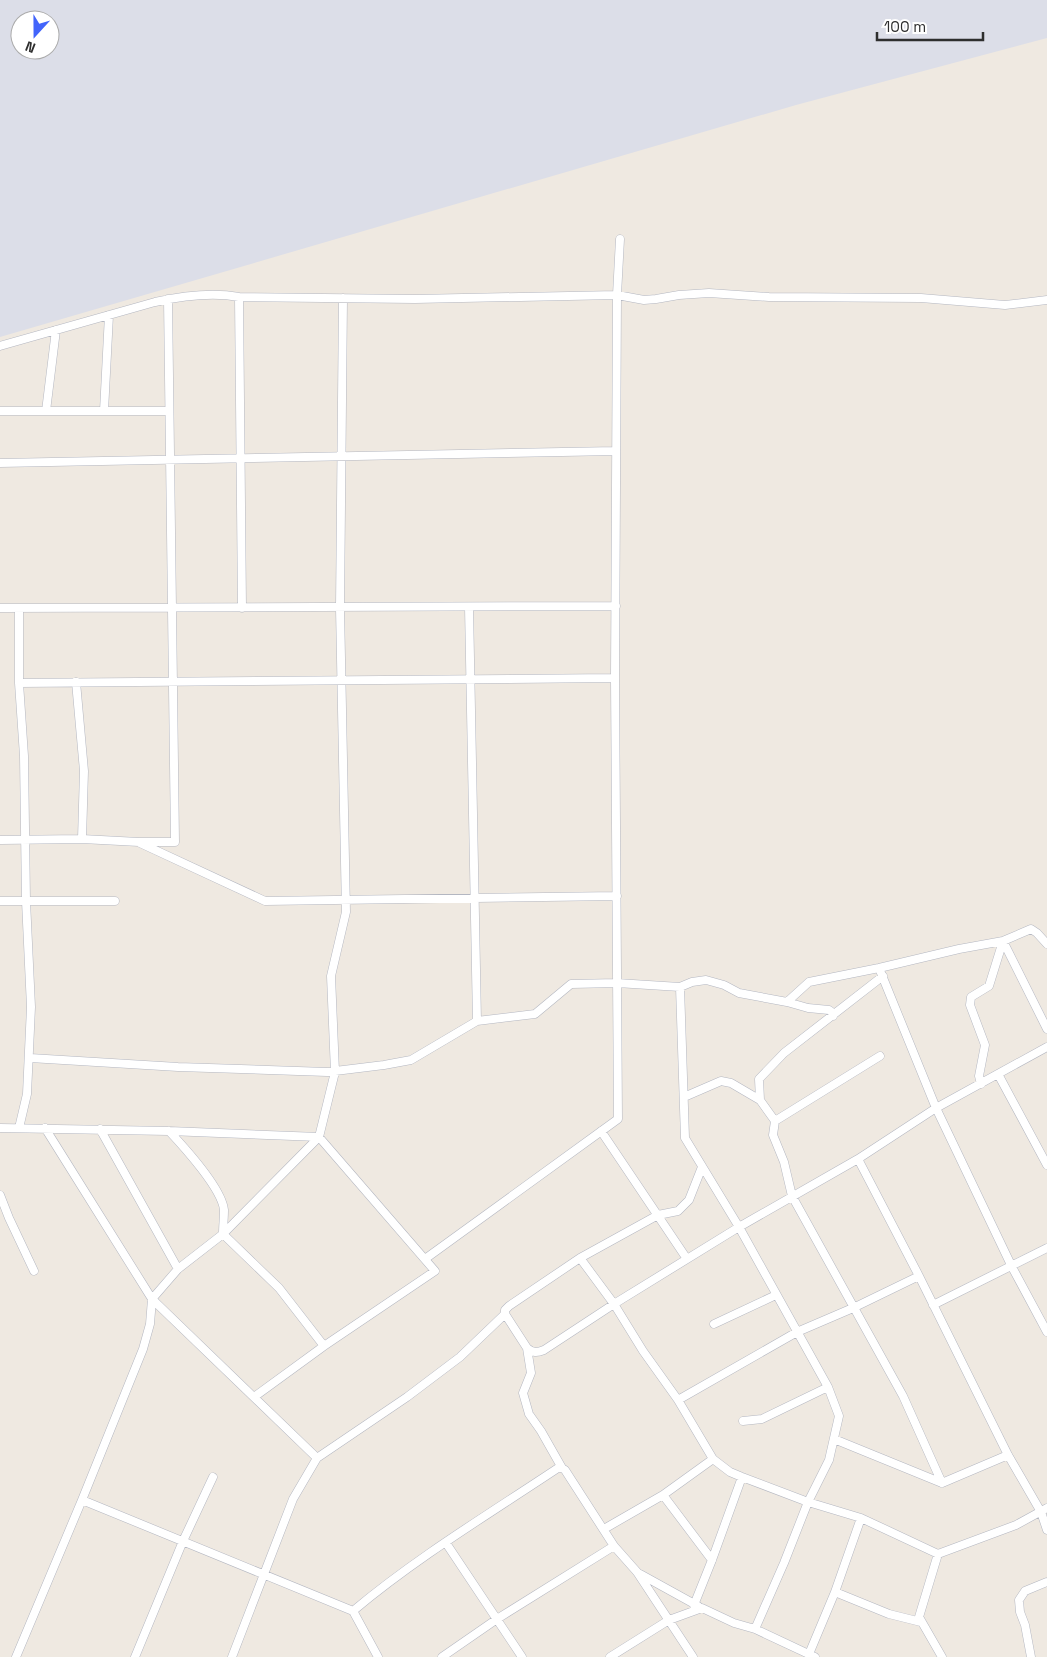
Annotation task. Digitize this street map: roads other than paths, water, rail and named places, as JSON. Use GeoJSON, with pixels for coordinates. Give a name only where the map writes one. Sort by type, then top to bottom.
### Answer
{"type":"FeatureCollection","features":[{"type":"Feature","properties":{"kind":"street"},"geometry":{"type":"LineString","coordinates":[[425,1259],[618,1119],[615,678],[617,296],[620,239]]}},
{"type":"Feature","properties":{"kind":"street"},"geometry":{"type":"LineString","coordinates":[[0,346],[168,299],[221,294],[239,298],[617,296],[656,300],[679,294],[709,293],[769,297],[921,298],[1005,305],[1047,300]]}},
{"type":"Feature","properties":{"kind":"street"},"geometry":{"type":"LineString","coordinates":[[239,298],[242,608]]}},
{"type":"Feature","properties":{"kind":"street"},"geometry":{"type":"LineString","coordinates":[[16,1657],[143,1349],[150,1324],[152,1299],[178,1269],[223,1234],[319,1137],[335,1072],[331,976],[346,912],[343,680],[340,608],[343,298]]}},
{"type":"Feature","properties":{"kind":"street"},"geometry":{"type":"LineString","coordinates":[[0,840],[82,839],[174,842],[168,299]]}},
{"type":"Feature","properties":{"kind":"street"},"geometry":{"type":"LineString","coordinates":[[104,411],[110,315]]}},
{"type":"Feature","properties":{"kind":"street"},"geometry":{"type":"LineString","coordinates":[[46,411],[56,330]]}},
{"type":"Feature","properties":{"kind":"street"},"geometry":{"type":"LineString","coordinates":[[0,411],[169,411]]}},
{"type":"Feature","properties":{"kind":"street"},"geometry":{"type":"LineString","coordinates":[[0,463],[616,450]]}},
{"type":"Feature","properties":{"kind":"street"},"geometry":{"type":"LineString","coordinates":[[0,608],[616,606]]}},
{"type":"Feature","properties":{"kind":"street"},"geometry":{"type":"LineString","coordinates":[[469,607],[477,1021]]}},
{"type":"Feature","properties":{"kind":"street"},"geometry":{"type":"LineString","coordinates":[[19,608],[20,683],[24,756],[24,840],[31,1007],[27,1094],[19,1128]]}},
{"type":"Feature","properties":{"kind":"street"},"geometry":{"type":"LineString","coordinates":[[20,683],[615,678]]}},
{"type":"Feature","properties":{"kind":"street"},"geometry":{"type":"LineString","coordinates":[[76,682],[84,772],[82,839]]}},
{"type":"Feature","properties":{"kind":"street"},"geometry":{"type":"LineString","coordinates":[[139,842],[265,901],[616,896]]}},
{"type":"Feature","properties":{"kind":"street"},"geometry":{"type":"LineString","coordinates":[[0,901],[115,900]]}},
{"type":"Feature","properties":{"kind":"street"},"geometry":{"type":"LineString","coordinates":[[786,1002],[809,982],[881,972],[959,949],[1003,941],[1031,929],[1047,944]]}},
{"type":"Feature","properties":{"kind":"street"},"geometry":{"type":"LineString","coordinates":[[1003,941],[1047,1029]]}},
{"type":"Feature","properties":{"kind":"street"},"geometry":{"type":"LineString","coordinates":[[981,1084],[979,1076],[985,1045],[970,1005],[970,997],[989,986],[1003,941]]}},
{"type":"Feature","properties":{"kind":"street"},"geometry":{"type":"LineString","coordinates":[[760,1100],[759,1079],[784,1053],[832,1016],[881,972]]}},
{"type":"Feature","properties":{"kind":"street"},"geometry":{"type":"LineString","coordinates":[[881,972],[936,1108],[1012,1266],[1045,1322],[1047,1332]]}},
{"type":"Feature","properties":{"kind":"street"},"geometry":{"type":"LineString","coordinates":[[30,1058],[178,1067],[335,1072],[411,1060],[477,1021],[535,1014],[570,984],[617,983],[680,987],[692,982],[706,980],[724,985],[739,993],[808,1008],[830,1010],[833,1012],[832,1016]]}},
{"type":"Feature","properties":{"kind":"street"},"geometry":{"type":"LineString","coordinates":[[680,987],[684,1138],[739,1227],[828,1387],[839,1416],[829,1460],[808,1502],[784,1563],[755,1628]]}},
{"type":"Feature","properties":{"kind":"street"},"geometry":{"type":"LineString","coordinates":[[527,1348],[538,1352],[544,1350],[614,1304],[739,1227],[858,1159],[936,1108],[1047,1047]]}},
{"type":"Feature","properties":{"kind":"street"},"geometry":{"type":"LineString","coordinates":[[775,1121],[880,1056]]}},
{"type":"Feature","properties":{"kind":"street"},"geometry":{"type":"LineString","coordinates":[[998,1074],[1047,1165]]}},
{"type":"Feature","properties":{"kind":"street"},"geometry":{"type":"LineString","coordinates":[[684,1097],[721,1081],[731,1083],[760,1100],[775,1121],[773,1135],[784,1162],[792,1196],[902,1396],[942,1483]]}},
{"type":"Feature","properties":{"kind":"street"},"geometry":{"type":"LineString","coordinates":[[0,1128],[100,1129],[319,1137],[435,1270],[324,1346],[254,1398]]}},
{"type":"Feature","properties":{"kind":"street"},"geometry":{"type":"LineString","coordinates":[[45,1128],[152,1299],[317,1458]]}},
{"type":"Feature","properties":{"kind":"street"},"geometry":{"type":"LineString","coordinates":[[100,1129],[178,1269]]}},
{"type":"Feature","properties":{"kind":"street"},"geometry":{"type":"LineString","coordinates":[[170,1131],[194,1159],[218,1194],[224,1209],[223,1234],[279,1288],[324,1346]]}},
{"type":"Feature","properties":{"kind":"street"},"geometry":{"type":"LineString","coordinates":[[602,1131],[687,1259]]}},
{"type":"Feature","properties":{"kind":"street"},"geometry":{"type":"LineString","coordinates":[[858,1159],[920,1276],[1024,1486],[1044,1510],[1047,1530]]}},
{"type":"Feature","properties":{"kind":"street"},"geometry":{"type":"LineString","coordinates":[[232,1657],[293,1499],[317,1458],[407,1397],[460,1357],[505,1314],[509,1306],[580,1258],[658,1216],[678,1211],[689,1200],[702,1167]]}},
{"type":"Feature","properties":{"kind":"street"},"geometry":{"type":"LineString","coordinates":[[0,1195],[34,1271]]}},
{"type":"Feature","properties":{"kind":"street"},"geometry":{"type":"LineString","coordinates":[[933,1305],[1047,1248]]}},
{"type":"Feature","properties":{"kind":"street"},"geometry":{"type":"LineString","coordinates":[[580,1258],[614,1304],[643,1351],[678,1400],[713,1459],[730,1472],[808,1502],[861,1518],[938,1554],[1016,1525],[1044,1510]]}},
{"type":"Feature","properties":{"kind":"street"},"geometry":{"type":"LineString","coordinates":[[678,1400],[797,1332],[920,1276]]}},
{"type":"Feature","properties":{"kind":"street"},"geometry":{"type":"LineString","coordinates":[[714,1324],[776,1295]]}},
{"type":"Feature","properties":{"kind":"street"},"geometry":{"type":"LineString","coordinates":[[505,1314],[527,1348],[531,1373],[524,1389],[529,1414],[614,1546],[637,1572],[693,1657]]}},
{"type":"Feature","properties":{"kind":"street"},"geometry":{"type":"LineString","coordinates":[[743,1421],[762,1419],[828,1387]]}},
{"type":"Feature","properties":{"kind":"street"},"geometry":{"type":"LineString","coordinates":[[834,1439],[942,1483],[1008,1455]]}},
{"type":"Feature","properties":{"kind":"street"},"geometry":{"type":"LineString","coordinates":[[604,1529],[663,1495],[713,1459]]}},
{"type":"Feature","properties":{"kind":"street"},"geometry":{"type":"LineString","coordinates":[[353,1611],[379,1589],[446,1543],[558,1468],[562,1468]]}},
{"type":"Feature","properties":{"kind":"street"},"geometry":{"type":"LineString","coordinates":[[135,1657],[183,1541],[213,1477]]}},
{"type":"Feature","properties":{"kind":"street"},"geometry":{"type":"LineString","coordinates":[[610,1657],[669,1620],[698,1606],[712,1560],[742,1477]]}},
{"type":"Feature","properties":{"kind":"street"},"geometry":{"type":"LineString","coordinates":[[663,1495],[712,1560]]}},
{"type":"Feature","properties":{"kind":"street"},"geometry":{"type":"LineString","coordinates":[[82,1500],[353,1611],[378,1657]]}},
{"type":"Feature","properties":{"kind":"street"},"geometry":{"type":"LineString","coordinates":[[637,1572],[698,1606],[734,1623],[755,1628],[812,1656],[861,1518]]}},
{"type":"Feature","properties":{"kind":"street"},"geometry":{"type":"LineString","coordinates":[[446,1543],[522,1657]]}},
{"type":"Feature","properties":{"kind":"street"},"geometry":{"type":"LineString","coordinates":[[442,1657],[498,1619],[614,1546]]}},
{"type":"Feature","properties":{"kind":"street"},"geometry":{"type":"LineString","coordinates":[[938,1554],[919,1617],[942,1657]]}},
{"type":"Feature","properties":{"kind":"street"},"geometry":{"type":"LineString","coordinates":[[1031,1657],[1019,1600],[1025,1591],[1047,1582]]}},
{"type":"Feature","properties":{"kind":"street"},"geometry":{"type":"LineString","coordinates":[[835,1592],[889,1614],[921,1622]]}}]}
